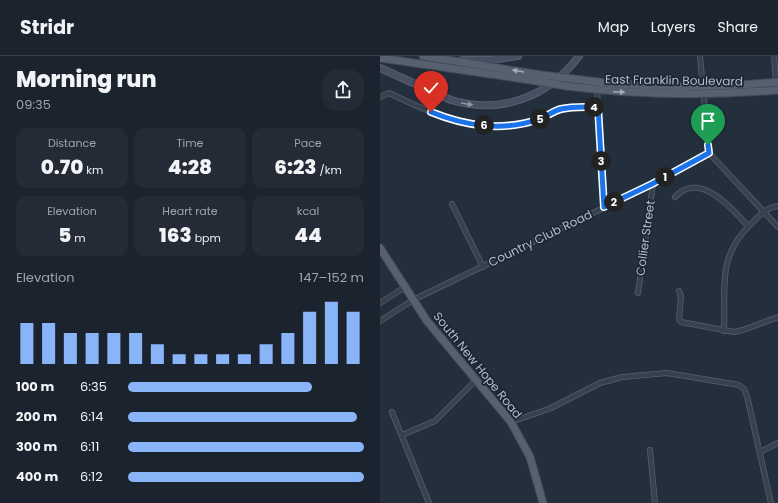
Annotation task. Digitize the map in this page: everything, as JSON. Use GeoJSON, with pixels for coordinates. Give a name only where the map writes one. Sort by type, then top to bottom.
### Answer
{"type":"FeatureCollection","features":[{"type":"Feature","properties":{"kind":"main road","name":"East Franklin Boulevard"},"geometry":{"type":"LineString","coordinates":[[423,56],[542,75],[629,86],[702,90],[777,82]]}},
{"type":"Feature","properties":{"kind":"main road"},"geometry":{"type":"LineString","coordinates":[[446,60],[492,60],[518,56]]}},
{"type":"Feature","properties":{"kind":"main road"},"geometry":{"type":"LineString","coordinates":[[380,68],[444,98],[463,104],[487,106],[516,102],[538,93],[564,73],[579,56]]}},
{"type":"Feature","properties":{"kind":"main road","name":"East Franklin Boulevard"},"geometry":{"type":"LineString","coordinates":[[380,58],[597,90],[638,93],[702,90],[778,90]]}},
{"type":"Feature","properties":{"kind":"main road","name":"South New Hope Road"},"geometry":{"type":"LineString","coordinates":[[380,248],[404,287],[439,336],[511,422],[530,457],[543,503]]}},
{"type":"Feature","properties":{"kind":"street"},"geometry":{"type":"LineString","coordinates":[[700,56],[709,153],[765,211],[778,227]]}},
{"type":"Feature","properties":{"kind":"street"},"geometry":{"type":"LineString","coordinates":[[774,56],[777,82]]}},
{"type":"Feature","properties":{"kind":"street"},"geometry":{"type":"LineString","coordinates":[[597,90],[604,207]]}},
{"type":"Feature","properties":{"kind":"street"},"geometry":{"type":"LineString","coordinates":[[380,97],[389,93],[418,107],[452,120],[488,126],[511,126],[539,119],[560,109],[578,106],[598,107]]}},
{"type":"Feature","properties":{"kind":"street","name":"Country Club Road"},"geometry":{"type":"LineString","coordinates":[[380,321],[413,300],[652,184],[709,153]]}},
{"type":"Feature","properties":{"kind":"street","name":"Collier Street"},"geometry":{"type":"LineString","coordinates":[[638,293],[652,184]]}},
{"type":"Feature","properties":{"kind":"street"},"geometry":{"type":"LineString","coordinates":[[676,197],[680,193],[687,190],[699,189],[709,191],[725,202],[748,226]]}},
{"type":"Feature","properties":{"kind":"street"},"geometry":{"type":"LineString","coordinates":[[452,204],[483,267]]}},
{"type":"Feature","properties":{"kind":"street"},"geometry":{"type":"LineString","coordinates":[[724,331],[726,268],[728,256],[732,246],[748,226],[765,211],[778,206]]}},
{"type":"Feature","properties":{"kind":"street"},"geometry":{"type":"LineString","coordinates":[[380,303],[404,287]]}},
{"type":"Feature","properties":{"kind":"street"},"geometry":{"type":"LineString","coordinates":[[679,291],[681,297],[679,319],[681,322],[724,331],[743,330],[778,317]]}},
{"type":"Feature","properties":{"kind":"street"},"geometry":{"type":"LineString","coordinates":[[511,422],[551,408],[611,380],[655,373],[675,373],[742,386],[747,396],[771,503]]}},
{"type":"Feature","properties":{"kind":"street"},"geometry":{"type":"LineString","coordinates":[[402,435],[435,421],[476,380]]}},
{"type":"Feature","properties":{"kind":"street"},"geometry":{"type":"LineString","coordinates":[[392,412],[429,503]]}},
{"type":"Feature","properties":{"kind":"street"},"geometry":{"type":"LineString","coordinates":[[760,452],[778,443]]}},
{"type":"Feature","properties":{"kind":"street"},"geometry":{"type":"LineString","coordinates":[[650,450],[655,503]]}},
{"type":"Feature","properties":{"kind":"route"},"geometry":{"type":"LineString","coordinates":[[431,112],[452,120],[468,123],[488,126],[511,126],[539,119],[560,109],[578,106],[598,107],[604,207],[652,184],[709,153],[708,145]]}}]}
